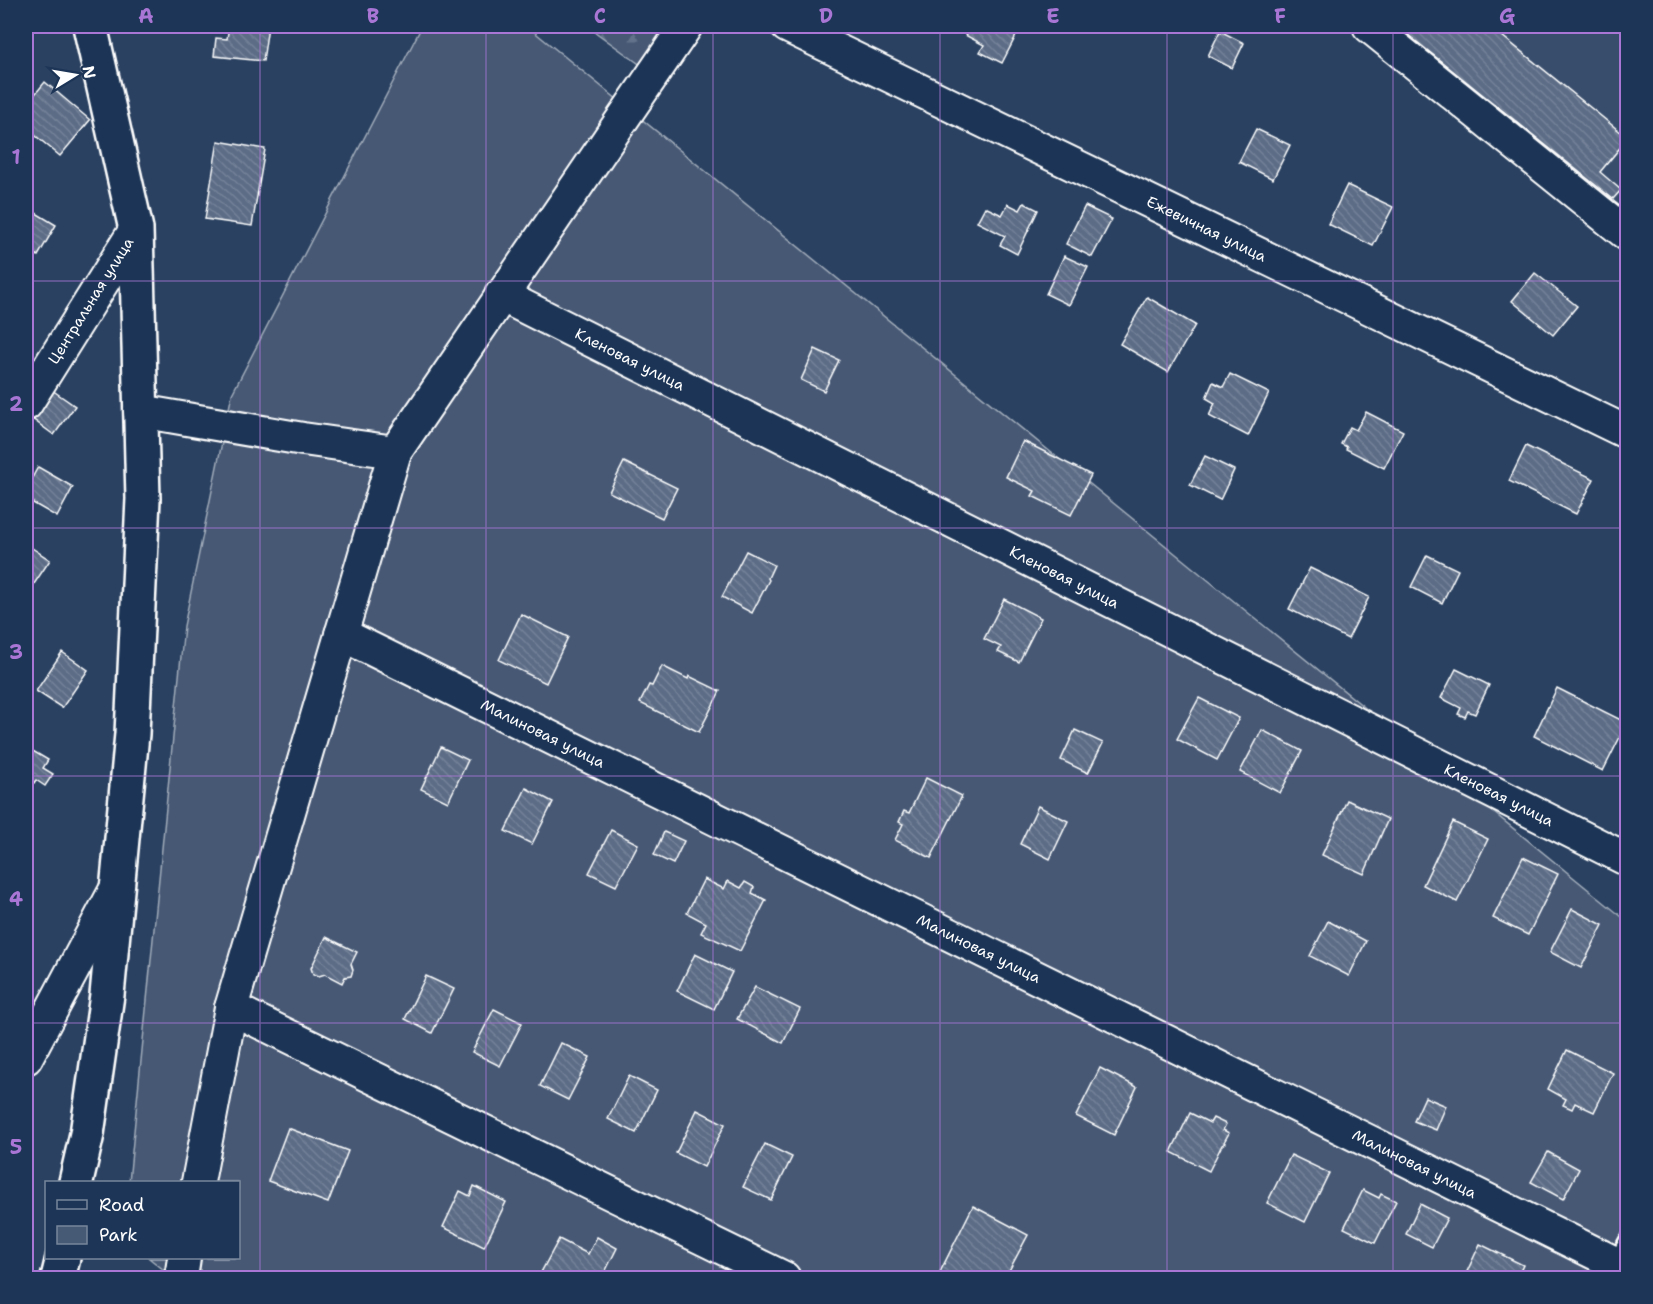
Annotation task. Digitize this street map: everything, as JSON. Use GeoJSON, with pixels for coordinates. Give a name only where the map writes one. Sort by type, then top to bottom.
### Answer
{"type":"FeatureCollection","features":[{"type":"Feature","properties":{"kind":"main road"},"geometry":{"type":"LineString","coordinates":[[76,1181],[87,1134],[107,994],[132,734],[143,499],[136,230],[90,26]]}},
{"type":"Feature","properties":{"kind":"main road"},"geometry":{"type":"LineString","coordinates":[[58,1278],[63,1259]]}},
{"type":"Feature","properties":{"kind":"street"},"geometry":{"type":"LineString","coordinates":[[198,1181],[231,1008],[394,452],[686,26]]}},
{"type":"Feature","properties":{"kind":"street","name":"Ежевичная улица"},"geometry":{"type":"LineString","coordinates":[[787,26],[1628,433]]}},
{"type":"Feature","properties":{"kind":"street"},"geometry":{"type":"LineString","coordinates":[[1370,26],[1628,235]]}},
{"type":"Feature","properties":{"kind":"street","name":"Центральная улица"},"geometry":{"type":"LineString","coordinates":[[26,404],[136,230]]}},
{"type":"Feature","properties":{"kind":"street","name":"Кленовая улица"},"geometry":{"type":"LineString","coordinates":[[501,295],[1628,860]]}},
{"type":"Feature","properties":{"kind":"street"},"geometry":{"type":"LineString","coordinates":[[140,411],[394,452]]}},
{"type":"Feature","properties":{"kind":"street","name":"Малиновая улица"},"geometry":{"type":"LineString","coordinates":[[341,634],[1617,1261]]}},
{"type":"Feature","properties":{"kind":"street"},"geometry":{"type":"LineString","coordinates":[[26,1058],[116,889]]}},
{"type":"Feature","properties":{"kind":"street"},"geometry":{"type":"LineString","coordinates":[[231,1008],[784,1278]]}},
{"type":"Feature","properties":{"kind":"street"},"geometry":{"type":"LineString","coordinates":[[181,1278],[184,1259]]}},
{"type":"Feature","properties":{"kind":"shaded area"},"geometry":{"type":"Polygon","coordinates":[[[1392,26],[1627,26],[1627,219],[1392,26]]]}},
{"type":"Feature","properties":{"kind":"green space"},"geometry":{"type":"Polygon","coordinates":[[[422,26],[527,26],[1627,921],[1627,1278],[174,1278],[150,1259],[240,1259],[240,1181],[129,1181],[184,626],[232,394],[422,26]]]}},
{"type":"Feature","properties":{"kind":"green space"},"geometry":{"type":"Polygon","coordinates":[[[587,26],[662,26],[649,71],[587,26]]]}},
{"type":"Feature","properties":{"kind":"building"},"geometry":{"type":"Polygon","coordinates":[[[229,26],[268,26],[263,61],[214,56],[216,38],[227,39],[229,26]]]}},
{"type":"Feature","properties":{"kind":"building"},"geometry":{"type":"Polygon","coordinates":[[[970,26],[1021,26],[1002,63],[980,52],[984,45],[965,35],[970,26]]]}},
{"type":"Feature","properties":{"kind":"building"},"geometry":{"type":"Polygon","coordinates":[[[1397,26],[1492,26],[1628,138],[1600,172],[1621,190],[1613,199],[1397,26]]]}},
{"type":"Feature","properties":{"kind":"building"},"geometry":{"type":"Polygon","coordinates":[[[1220,31],[1244,43],[1232,68],[1208,56],[1220,31]]]}},
{"type":"Feature","properties":{"kind":"building"},"geometry":{"type":"Polygon","coordinates":[[[45,82],[90,120],[60,156],[26,128],[26,105],[45,82]]]}},
{"type":"Feature","properties":{"kind":"building"},"geometry":{"type":"Polygon","coordinates":[[[1256,129],[1290,145],[1273,179],[1239,162],[1256,129]]]}},
{"type":"Feature","properties":{"kind":"building"},"geometry":{"type":"Polygon","coordinates":[[[218,141],[265,149],[252,226],[205,219],[218,141]]]}},
{"type":"Feature","properties":{"kind":"building"},"geometry":{"type":"Polygon","coordinates":[[[1347,185],[1393,207],[1373,246],[1328,224],[1347,185]]]}},
{"type":"Feature","properties":{"kind":"building"},"geometry":{"type":"Polygon","coordinates":[[[1024,203],[1038,210],[1017,254],[1000,245],[1005,236],[977,222],[985,207],[1002,215],[1008,204],[1020,210],[1024,203]]]}},
{"type":"Feature","properties":{"kind":"building"},"geometry":{"type":"Polygon","coordinates":[[[1085,206],[1112,219],[1092,257],[1066,244],[1085,206]]]}},
{"type":"Feature","properties":{"kind":"building"},"geometry":{"type":"Polygon","coordinates":[[[26,207],[56,225],[38,256],[26,249],[26,207]]]}},
{"type":"Feature","properties":{"kind":"building"},"geometry":{"type":"Polygon","coordinates":[[[1064,256],[1088,267],[1069,305],[1046,294],[1064,256]]]}},
{"type":"Feature","properties":{"kind":"building"},"geometry":{"type":"Polygon","coordinates":[[[1535,273],[1577,306],[1553,335],[1512,301],[1535,273]]]}},
{"type":"Feature","properties":{"kind":"building"},"geometry":{"type":"Polygon","coordinates":[[[1147,297],[1195,325],[1168,372],[1120,344],[1147,297]]]}},
{"type":"Feature","properties":{"kind":"building"},"geometry":{"type":"Polygon","coordinates":[[[815,349],[839,360],[824,391],[801,380],[815,349]]]}},
{"type":"Feature","properties":{"kind":"building"},"geometry":{"type":"Polygon","coordinates":[[[1230,374],[1269,393],[1248,436],[1209,416],[1215,403],[1206,398],[1213,382],[1223,387],[1230,374]]]}},
{"type":"Feature","properties":{"kind":"building"},"geometry":{"type":"Polygon","coordinates":[[[52,390],[75,406],[54,435],[31,418],[52,390]]]}},
{"type":"Feature","properties":{"kind":"building"},"geometry":{"type":"Polygon","coordinates":[[[1366,412],[1403,431],[1384,468],[1346,449],[1347,447],[1341,444],[1350,427],[1356,430],[1366,412]]]}},
{"type":"Feature","properties":{"kind":"building"},"geometry":{"type":"Polygon","coordinates":[[[1023,441],[1091,475],[1071,515],[1032,496],[1035,491],[1006,477],[1023,441]]]}},
{"type":"Feature","properties":{"kind":"building"},"geometry":{"type":"Polygon","coordinates":[[[1526,446],[1594,479],[1576,514],[1509,481],[1526,446]]]}},
{"type":"Feature","properties":{"kind":"building"},"geometry":{"type":"Polygon","coordinates":[[[1205,456],[1234,470],[1220,500],[1190,485],[1205,456]]]}},
{"type":"Feature","properties":{"kind":"building"},"geometry":{"type":"Polygon","coordinates":[[[624,462],[677,488],[662,518],[609,492],[624,462]]]}},
{"type":"Feature","properties":{"kind":"building"},"geometry":{"type":"Polygon","coordinates":[[[38,467],[73,487],[57,517],[26,499],[26,489],[38,467]]]}},
{"type":"Feature","properties":{"kind":"building"},"geometry":{"type":"Polygon","coordinates":[[[26,544],[50,560],[26,596],[26,544]]]}},
{"type":"Feature","properties":{"kind":"building"},"geometry":{"type":"Polygon","coordinates":[[[746,551],[774,565],[752,613],[722,597],[746,551]]]}},
{"type":"Feature","properties":{"kind":"building"},"geometry":{"type":"Polygon","coordinates":[[[1427,555],[1458,570],[1442,603],[1411,587],[1427,555]]]}},
{"type":"Feature","properties":{"kind":"building"},"geometry":{"type":"Polygon","coordinates":[[[1310,568],[1369,597],[1348,639],[1289,609],[1310,568]]]}},
{"type":"Feature","properties":{"kind":"building"},"geometry":{"type":"Polygon","coordinates":[[[1004,599],[1041,618],[1019,662],[998,652],[1001,647],[984,639],[1004,599]]]}},
{"type":"Feature","properties":{"kind":"building"},"geometry":{"type":"Polygon","coordinates":[[[521,614],[568,637],[546,683],[499,660],[521,614]]]}},
{"type":"Feature","properties":{"kind":"building"},"geometry":{"type":"Polygon","coordinates":[[[62,652],[88,670],[62,708],[36,691],[62,652]]]}},
{"type":"Feature","properties":{"kind":"building"},"geometry":{"type":"Polygon","coordinates":[[[662,666],[720,691],[699,732],[640,703],[662,666]]]}},
{"type":"Feature","properties":{"kind":"building"},"geometry":{"type":"Polygon","coordinates":[[[1456,669],[1489,685],[1475,714],[1468,711],[1465,717],[1458,714],[1461,708],[1441,698],[1456,669]]]}},
{"type":"Feature","properties":{"kind":"building"},"geometry":{"type":"Polygon","coordinates":[[[1557,688],[1627,723],[1603,771],[1534,736],[1557,688]]]}},
{"type":"Feature","properties":{"kind":"building"},"geometry":{"type":"Polygon","coordinates":[[[1199,698],[1239,718],[1217,760],[1177,739],[1199,698]]]}},
{"type":"Feature","properties":{"kind":"building"},"geometry":{"type":"Polygon","coordinates":[[[1075,730],[1103,743],[1088,773],[1061,760],[1075,730]]]}},
{"type":"Feature","properties":{"kind":"building"},"geometry":{"type":"Polygon","coordinates":[[[1262,730],[1302,751],[1280,793],[1240,772],[1262,730]]]}},
{"type":"Feature","properties":{"kind":"building"},"geometry":{"type":"Polygon","coordinates":[[[26,747],[48,760],[43,768],[53,774],[45,786],[36,780],[34,783],[26,778],[26,747]]]}},
{"type":"Feature","properties":{"kind":"building"},"geometry":{"type":"Polygon","coordinates":[[[441,747],[468,760],[448,802],[421,789],[441,747]]]}},
{"type":"Feature","properties":{"kind":"building"},"geometry":{"type":"Polygon","coordinates":[[[926,778],[962,796],[931,858],[895,840],[903,824],[899,822],[904,811],[909,813],[926,778]]]}},
{"type":"Feature","properties":{"kind":"building"},"geometry":{"type":"Polygon","coordinates":[[[526,788],[553,802],[532,844],[505,831],[526,788]]]}},
{"type":"Feature","properties":{"kind":"building"},"geometry":{"type":"Polygon","coordinates":[[[1347,800],[1388,819],[1364,874],[1322,855],[1347,800]]]}},
{"type":"Feature","properties":{"kind":"building"},"geometry":{"type":"Polygon","coordinates":[[[1038,806],[1068,821],[1050,859],[1020,844],[1038,806]]]}},
{"type":"Feature","properties":{"kind":"building"},"geometry":{"type":"Polygon","coordinates":[[[1453,822],[1488,839],[1457,902],[1423,885],[1453,822]]]}},
{"type":"Feature","properties":{"kind":"building"},"geometry":{"type":"Polygon","coordinates":[[[611,830],[638,844],[616,886],[589,873],[611,830]]]}},
{"type":"Feature","properties":{"kind":"building"},"geometry":{"type":"Polygon","coordinates":[[[664,832],[684,841],[673,864],[654,855],[664,832]]]}},
{"type":"Feature","properties":{"kind":"building"},"geometry":{"type":"Polygon","coordinates":[[[1523,857],[1558,874],[1528,935],[1493,918],[1523,857]]]}},
{"type":"Feature","properties":{"kind":"building"},"geometry":{"type":"Polygon","coordinates":[[[704,879],[724,889],[728,881],[741,888],[745,882],[754,887],[752,893],[766,900],[740,951],[701,933],[706,923],[687,913],[704,879]]]}},
{"type":"Feature","properties":{"kind":"building"},"geometry":{"type":"Polygon","coordinates":[[[1572,909],[1603,925],[1581,968],[1550,952],[1572,909]]]}},
{"type":"Feature","properties":{"kind":"building"},"geometry":{"type":"Polygon","coordinates":[[[1328,921],[1366,941],[1349,976],[1310,956],[1328,921]]]}},
{"type":"Feature","properties":{"kind":"building"},"geometry":{"type":"Polygon","coordinates":[[[326,937],[357,952],[351,964],[353,970],[351,976],[345,977],[342,983],[325,974],[319,976],[313,974],[311,968],[326,937]]]}},
{"type":"Feature","properties":{"kind":"building"},"geometry":{"type":"Polygon","coordinates":[[[695,954],[732,972],[714,1009],[677,991],[695,954]]]}},
{"type":"Feature","properties":{"kind":"building"},"geometry":{"type":"Polygon","coordinates":[[[426,976],[454,989],[432,1033],[405,1019],[426,976]]]}},
{"type":"Feature","properties":{"kind":"building"},"geometry":{"type":"Polygon","coordinates":[[[755,987],[800,1009],[783,1043],[737,1019],[755,987]]]}},
{"type":"Feature","properties":{"kind":"building"},"geometry":{"type":"Polygon","coordinates":[[[494,1009],[522,1023],[500,1066],[472,1052],[494,1009]]]}},
{"type":"Feature","properties":{"kind":"building"},"geometry":{"type":"Polygon","coordinates":[[[561,1043],[590,1057],[568,1100],[540,1086],[561,1043]]]}},
{"type":"Feature","properties":{"kind":"building"},"geometry":{"type":"Polygon","coordinates":[[[1567,1050],[1613,1073],[1594,1112],[1575,1103],[1572,1109],[1563,1105],[1566,1099],[1548,1089],[1567,1050]]]}},
{"type":"Feature","properties":{"kind":"building"},"geometry":{"type":"Polygon","coordinates":[[[1100,1068],[1137,1087],[1114,1135],[1076,1116],[1100,1068]]]}},
{"type":"Feature","properties":{"kind":"building"},"geometry":{"type":"Polygon","coordinates":[[[629,1076],[657,1090],[636,1133],[608,1119],[629,1076]]]}},
{"type":"Feature","properties":{"kind":"building"},"geometry":{"type":"Polygon","coordinates":[[[1425,1097],[1446,1106],[1436,1130],[1414,1121],[1425,1097]]]}},
{"type":"Feature","properties":{"kind":"building"},"geometry":{"type":"Polygon","coordinates":[[[697,1110],[725,1124],[704,1167],[676,1153],[697,1110]]]}},
{"type":"Feature","properties":{"kind":"building"},"geometry":{"type":"Polygon","coordinates":[[[1190,1113],[1210,1123],[1213,1118],[1226,1124],[1223,1130],[1229,1133],[1209,1171],[1171,1152],[1190,1113]]]}},
{"type":"Feature","properties":{"kind":"building"},"geometry":{"type":"Polygon","coordinates":[[[288,1128],[348,1151],[328,1203],[268,1181],[288,1128]]]}},
{"type":"Feature","properties":{"kind":"building"},"geometry":{"type":"Polygon","coordinates":[[[765,1144],[792,1157],[771,1200],[743,1187],[765,1144]]]}},
{"type":"Feature","properties":{"kind":"building"},"geometry":{"type":"Polygon","coordinates":[[[1548,1152],[1579,1169],[1563,1199],[1531,1182],[1548,1152]]]}},
{"type":"Feature","properties":{"kind":"building"},"geometry":{"type":"Polygon","coordinates":[[[1291,1155],[1329,1173],[1305,1222],[1267,1203],[1291,1155]]]}},
{"type":"Feature","properties":{"kind":"building"},"geometry":{"type":"Polygon","coordinates":[[[474,1186],[506,1202],[484,1247],[443,1227],[460,1191],[470,1196],[474,1186]]]}},
{"type":"Feature","properties":{"kind":"building"},"geometry":{"type":"Polygon","coordinates":[[[1363,1190],[1379,1198],[1381,1194],[1396,1201],[1375,1243],[1344,1228],[1363,1190]]]}},
{"type":"Feature","properties":{"kind":"building"},"geometry":{"type":"Polygon","coordinates":[[[1420,1204],[1447,1218],[1432,1247],[1406,1234],[1420,1204]]]}},
{"type":"Feature","properties":{"kind":"building"},"geometry":{"type":"Polygon","coordinates":[[[973,1206],[1028,1235],[1005,1278],[947,1278],[939,1274],[973,1206]]]}},
{"type":"Feature","properties":{"kind":"building"},"geometry":{"type":"Polygon","coordinates":[[[597,1237],[617,1248],[602,1278],[538,1278],[559,1239],[588,1254],[597,1237]]]}},
{"type":"Feature","properties":{"kind":"building"},"geometry":{"type":"Polygon","coordinates":[[[1480,1244],[1523,1265],[1517,1278],[1464,1278],[1480,1244]]]}}]}
